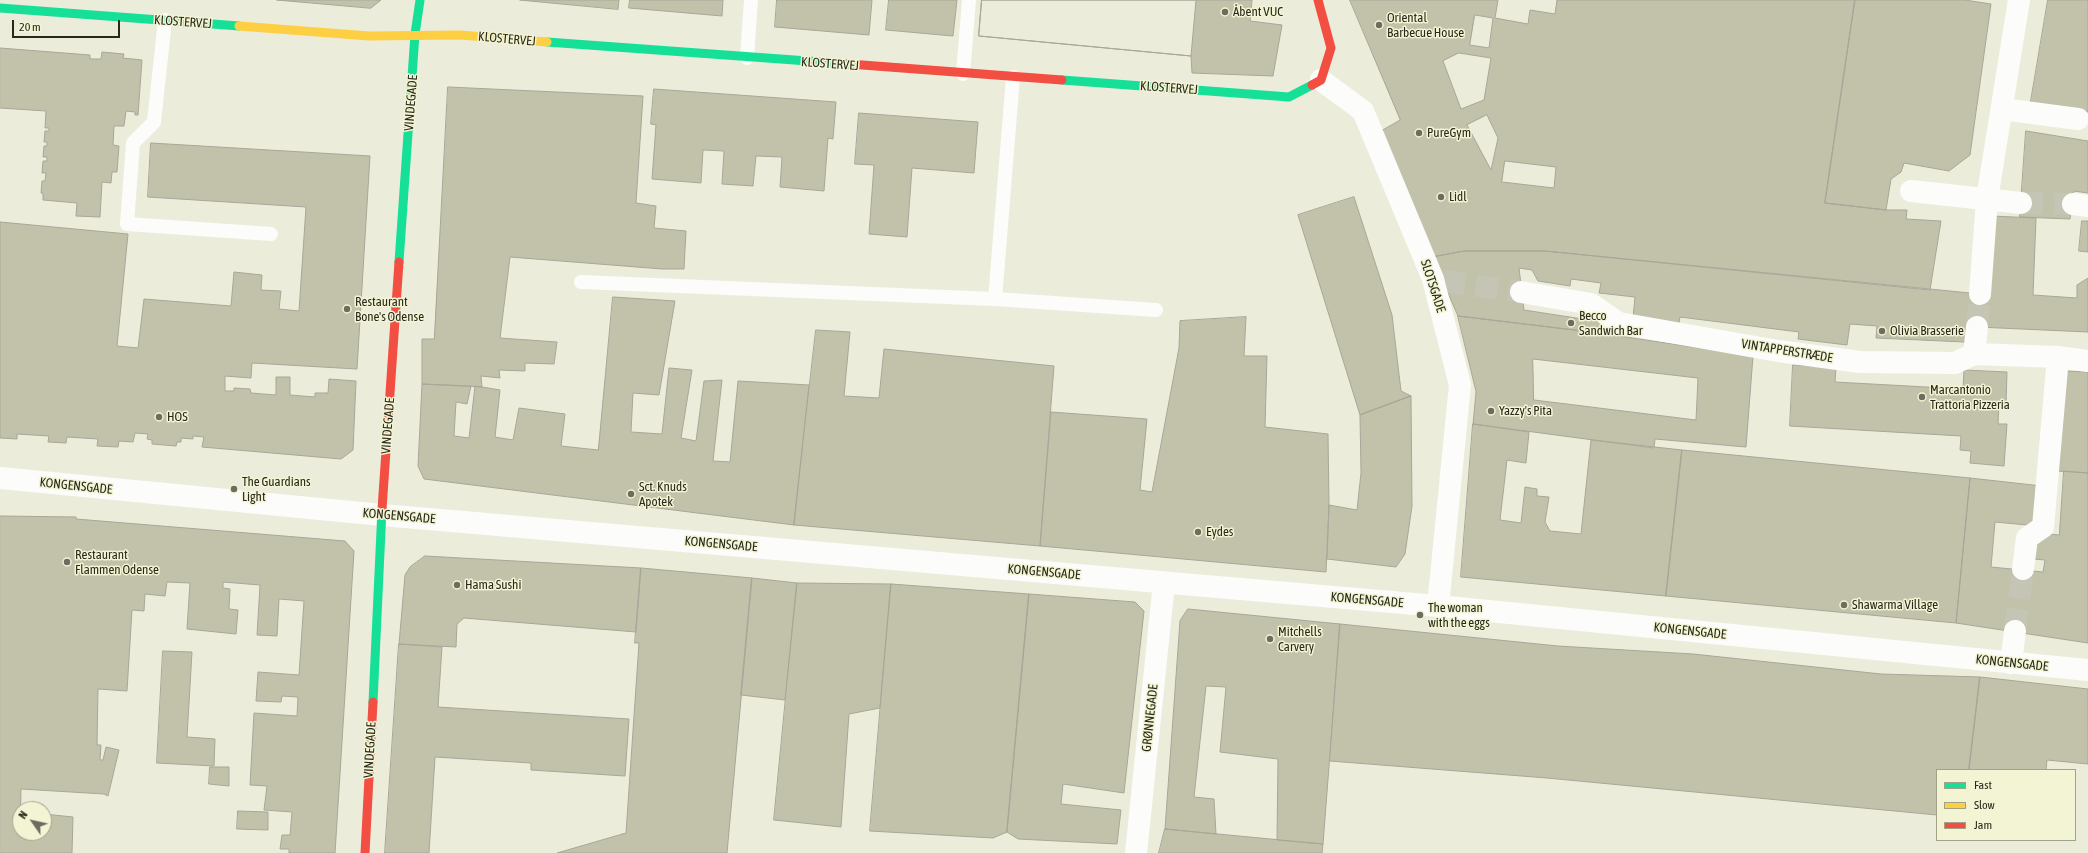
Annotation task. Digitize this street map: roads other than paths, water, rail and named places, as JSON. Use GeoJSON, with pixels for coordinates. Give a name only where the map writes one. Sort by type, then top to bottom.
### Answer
{"type":"FeatureCollection","features":[{"type":"Feature","properties":{"kind":"street","name":"VINDEGADE"},"geometry":{"type":"LineString","coordinates":[[365,853],[382,515],[415,34],[420,0]]}},
{"type":"Feature","properties":{"kind":"street"},"geometry":{"type":"LineString","coordinates":[[1318,0],[1331,48],[1321,80]]}},
{"type":"Feature","properties":{"kind":"street"},"geometry":{"type":"LineString","coordinates":[[1980,294],[1988,199],[2019,0]]}},
{"type":"Feature","properties":{"kind":"street","name":"KLOSTERVEJ"},"geometry":{"type":"LineString","coordinates":[[0,8],[369,36],[415,34],[460,35],[747,58],[1289,97],[1321,80]]}},
{"type":"Feature","properties":{"kind":"street","name":"SLOTSGADE"},"geometry":{"type":"LineString","coordinates":[[1321,80],[1363,111],[1438,280],[1460,384],[1438,606]]}},
{"type":"Feature","properties":{"kind":"street"},"geometry":{"type":"LineString","coordinates":[[2002,109],[2078,119]]}},
{"type":"Feature","properties":{"kind":"street"},"geometry":{"type":"LineString","coordinates":[[1911,191],[2021,203]]}},
{"type":"Feature","properties":{"kind":"street","name":"VINTAPPERSTRÆDE"},"geometry":{"type":"LineString","coordinates":[[1521,292],[1592,304],[1619,323],[1778,351],[1868,362],[1955,363],[1974,354],[2058,357],[2088,361]]}},
{"type":"Feature","properties":{"kind":"street"},"geometry":{"type":"LineString","coordinates":[[1974,354],[1977,327]]}},
{"type":"Feature","properties":{"kind":"street"},"geometry":{"type":"LineString","coordinates":[[2023,569],[2027,538],[2043,527],[2058,357]]}},
{"type":"Feature","properties":{"kind":"street","name":"KONGENSGADE"},"geometry":{"type":"LineString","coordinates":[[0,478],[382,515],[1438,606],[2088,670]]}},
{"type":"Feature","properties":{"kind":"street","name":"GRØNNEGADE"},"geometry":{"type":"LineString","coordinates":[[1136,853],[1164,583]]}},
{"type":"Feature","properties":{"kind":"street"},"geometry":{"type":"LineString","coordinates":[[2011,663],[2015,631]]}},
{"type":"Feature","properties":{"kind":"lane"},"geometry":{"type":"LineString","coordinates":[[747,58],[751,0]]}},
{"type":"Feature","properties":{"kind":"lane"},"geometry":{"type":"LineString","coordinates":[[963,74],[969,0]]}},
{"type":"Feature","properties":{"kind":"lane"},"geometry":{"type":"LineString","coordinates":[[165,20],[154,122],[133,143],[127,224],[271,234]]}},
{"type":"Feature","properties":{"kind":"lane"},"geometry":{"type":"LineString","coordinates":[[995,299],[1013,77]]}},
{"type":"Feature","properties":{"kind":"lane"},"geometry":{"type":"LineString","coordinates":[[581,282],[995,299],[1156,310]]}},
{"type":"Feature","properties":{"kind":"tunnel"},"geometry":{"type":"LineString","coordinates":[[2021,203],[2073,204]]}},
{"type":"Feature","properties":{"kind":"tunnel"},"geometry":{"type":"LineString","coordinates":[[1443,281],[1521,292]]}},
{"type":"Feature","properties":{"kind":"tunnel"},"geometry":{"type":"LineString","coordinates":[[1977,327],[1980,294]]}},
{"type":"Feature","properties":{"kind":"tunnel"},"geometry":{"type":"LineString","coordinates":[[2015,631],[2023,569]]}},
{"type":"Feature","properties":{"kind":"place","name":"Åbent VUC"},"geometry":{"type":"Point","coordinates":[1225,12]}},
{"type":"Feature","properties":{"kind":"place","name":"Oriental Barbecue House"},"geometry":{"type":"Point","coordinates":[1379,25]}},
{"type":"Feature","properties":{"kind":"place","name":"PureGym"},"geometry":{"type":"Point","coordinates":[1419,133]}},
{"type":"Feature","properties":{"kind":"place","name":"Lidl"},"geometry":{"type":"Point","coordinates":[1441,197]}},
{"type":"Feature","properties":{"kind":"place","name":"Restaurant Bone's Odense"},"geometry":{"type":"Point","coordinates":[347,309]}},
{"type":"Feature","properties":{"kind":"place","name":"Becco Sandwich Bar"},"geometry":{"type":"Point","coordinates":[1571,323]}},
{"type":"Feature","properties":{"kind":"place","name":"Olivia Brasserie"},"geometry":{"type":"Point","coordinates":[1882,331]}},
{"type":"Feature","properties":{"kind":"place","name":"Marcantonio Trattoria Pizzeria"},"geometry":{"type":"Point","coordinates":[1922,397]}},
{"type":"Feature","properties":{"kind":"place","name":"Yazzy's Pita"},"geometry":{"type":"Point","coordinates":[1491,411]}},
{"type":"Feature","properties":{"kind":"place","name":"HOS"},"geometry":{"type":"Point","coordinates":[159,417]}},
{"type":"Feature","properties":{"kind":"place","name":"The Guardians Light"},"geometry":{"type":"Point","coordinates":[234,489]}},
{"type":"Feature","properties":{"kind":"place","name":"Sct. Knuds Apotek"},"geometry":{"type":"Point","coordinates":[631,494]}},
{"type":"Feature","properties":{"kind":"place","name":"Eydes"},"geometry":{"type":"Point","coordinates":[1198,532]}},
{"type":"Feature","properties":{"kind":"place","name":"Restaurant Flammen Odense"},"geometry":{"type":"Point","coordinates":[67,562]}},
{"type":"Feature","properties":{"kind":"place","name":"Hama Sushi"},"geometry":{"type":"Point","coordinates":[457,585]}},
{"type":"Feature","properties":{"kind":"place","name":"Shawarma Village"},"geometry":{"type":"Point","coordinates":[1844,605]}},
{"type":"Feature","properties":{"kind":"place","name":"The woman with the eggs"},"geometry":{"type":"Point","coordinates":[1420,615]}},
{"type":"Feature","properties":{"kind":"place","name":"Mitchells Carvery"},"geometry":{"type":"Point","coordinates":[1270,639]}}]}
